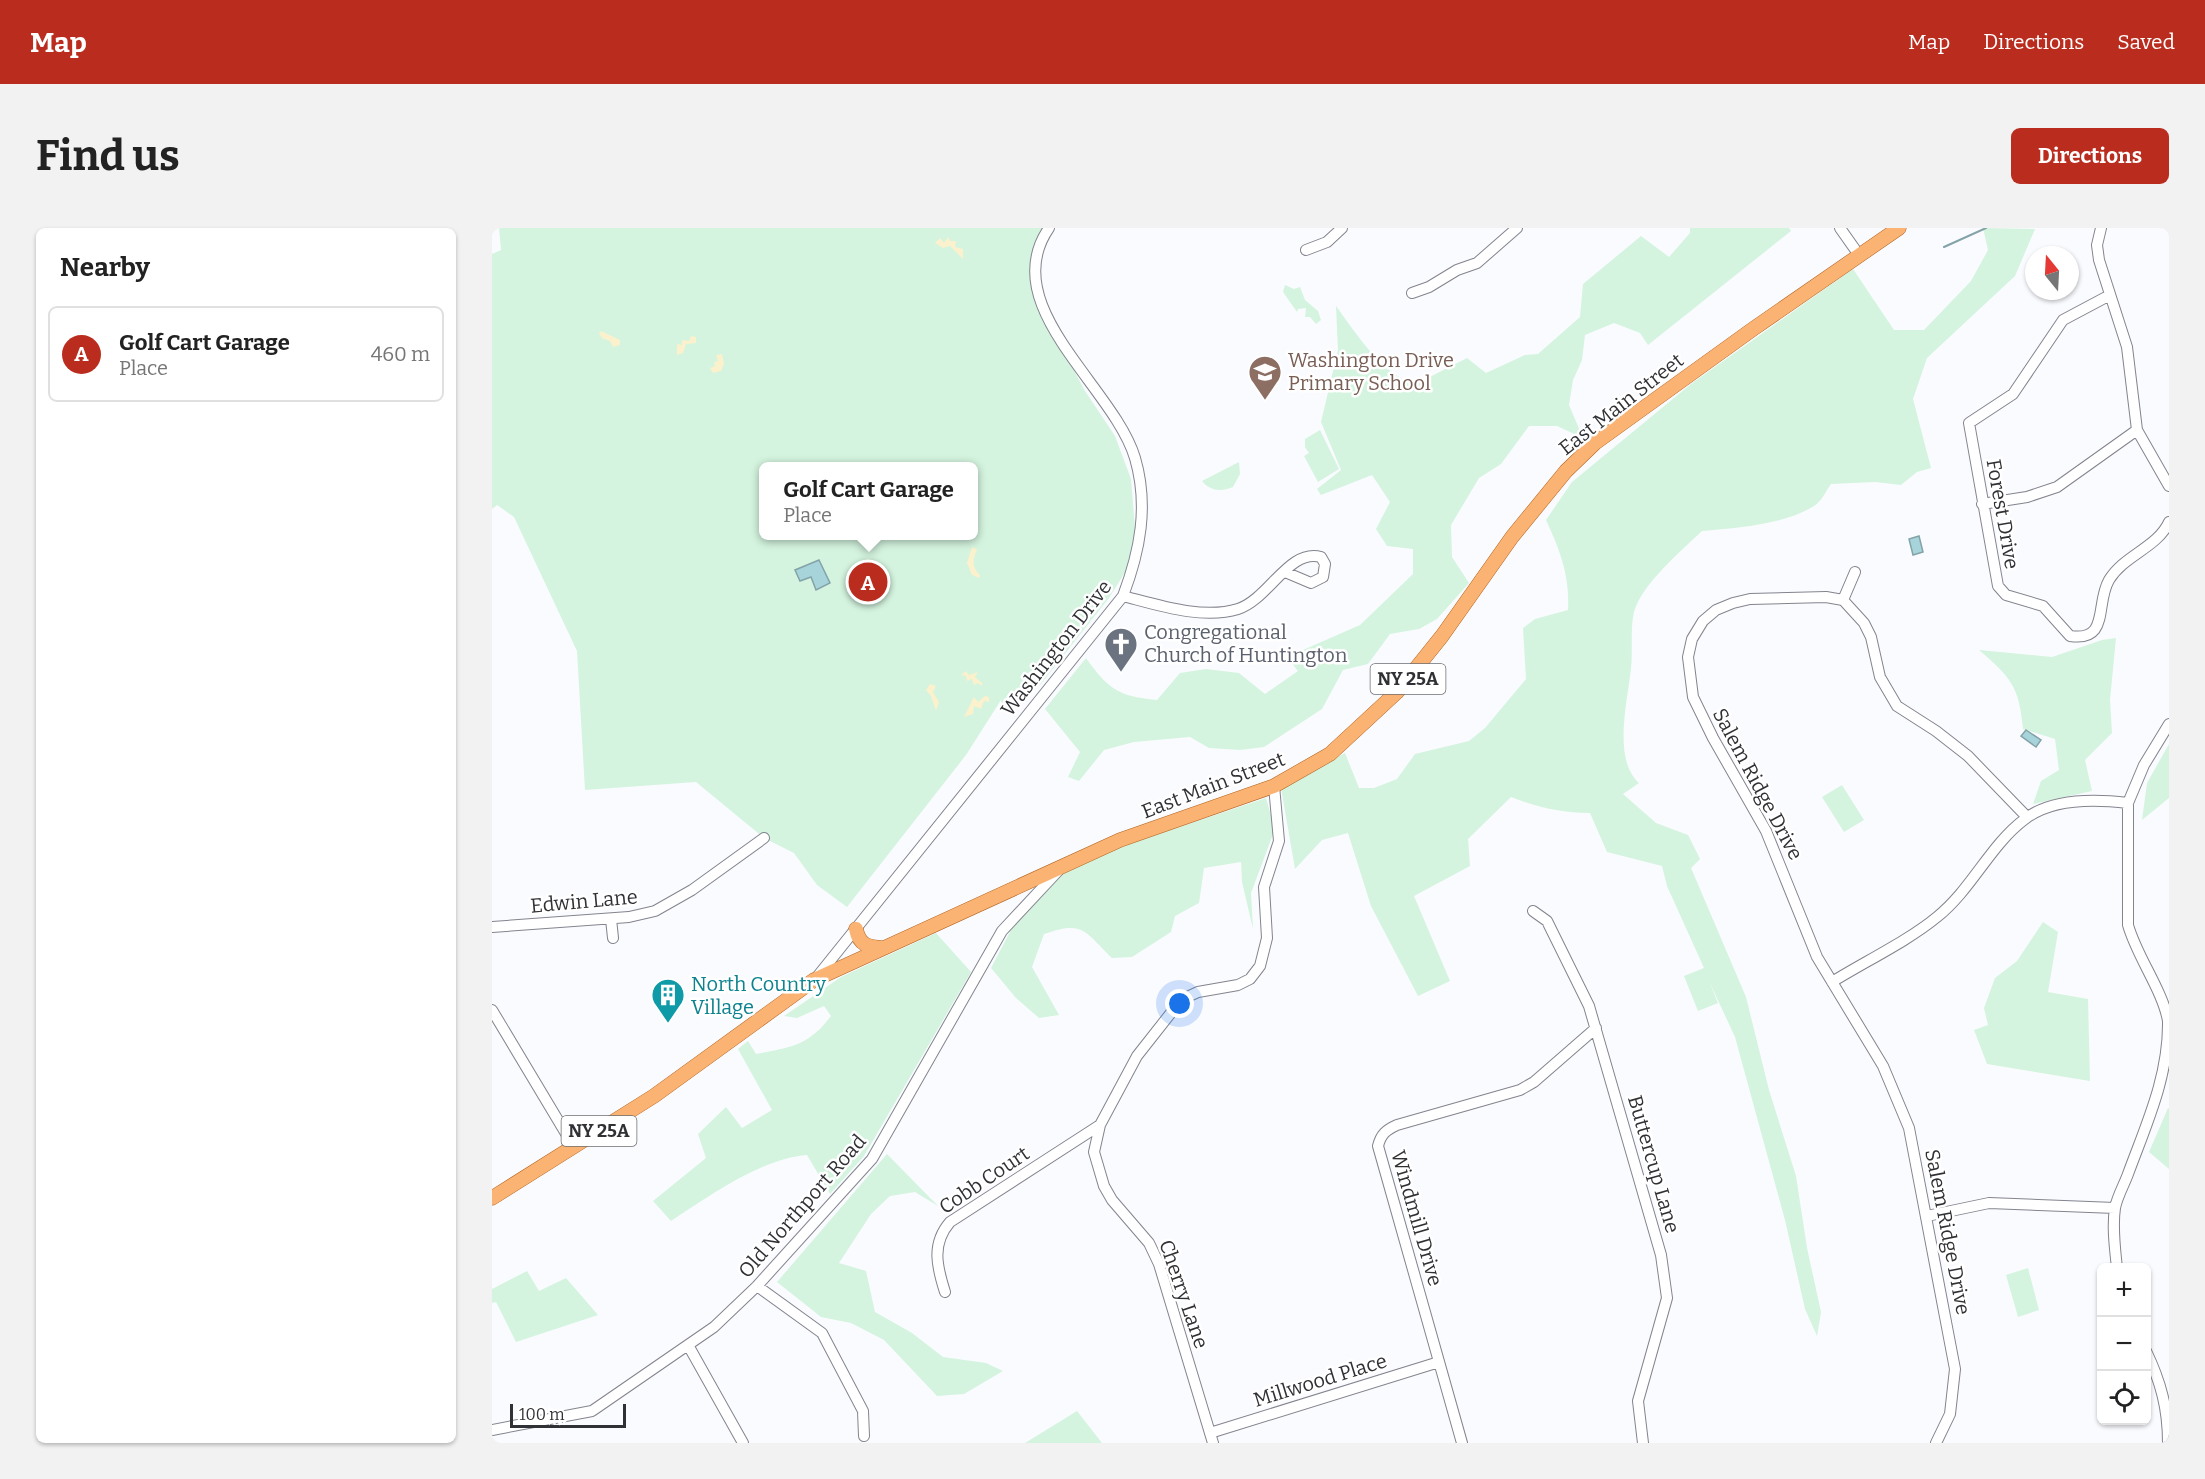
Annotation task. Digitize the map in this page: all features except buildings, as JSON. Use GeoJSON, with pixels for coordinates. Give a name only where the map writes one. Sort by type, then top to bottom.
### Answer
{"type":"FeatureCollection","features":[{"type":"Feature","properties":{"kind":"main road","name":"East Main Street"},"geometry":{"type":"LineString","coordinates":[[492,1198],[718,1052],[814,980],[1120,840],[1274,786],[1330,754],[1397,692],[1520,528],[1566,471],[1595,443],[1899,228]]}},
{"type":"Feature","properties":{"kind":"main road"},"geometry":{"type":"LineString","coordinates":[[856,929],[862,944],[882,948]]}},
{"type":"Feature","properties":{"kind":"street","name":"Washington Drive"},"geometry":{"type":"LineString","coordinates":[[814,980],[1123,596],[1140,545],[1142,515],[1140,483],[1134,457],[1124,435],[1052,326],[1040,302],[1034,282],[1039,250],[1049,228]]}},
{"type":"Feature","properties":{"kind":"street"},"geometry":{"type":"LineString","coordinates":[[1306,250],[1327,242],[1342,228]]}},
{"type":"Feature","properties":{"kind":"street"},"geometry":{"type":"LineString","coordinates":[[1412,293],[1430,287],[1457,270],[1477,263],[1517,228]]}},
{"type":"Feature","properties":{"kind":"street"},"geometry":{"type":"LineString","coordinates":[[1840,228],[1859,255]]}},
{"type":"Feature","properties":{"kind":"street"},"geometry":{"type":"LineString","coordinates":[[2101,228],[2098,253],[2127,347],[2137,430],[2169,486]]}},
{"type":"Feature","properties":{"kind":"street","name":"Forest Drive"},"geometry":{"type":"LineString","coordinates":[[2110,295],[2063,320],[2013,394],[1969,423],[1998,586],[2006,595],[2043,606],[2070,636],[2083,638],[2092,634],[2098,624],[2102,596],[2118,569],[2163,535],[2169,522]]}},
{"type":"Feature","properties":{"kind":"street"},"geometry":{"type":"LineString","coordinates":[[1982,504],[2027,497],[2057,487],[2137,430]]}},
{"type":"Feature","properties":{"kind":"street"},"geometry":{"type":"LineString","coordinates":[[1123,596],[1168,607],[1219,613],[1252,603],[1285,572]]}},
{"type":"Feature","properties":{"kind":"street"},"geometry":{"type":"LineString","coordinates":[[1855,572],[1843,600],[1864,623],[1880,677],[1897,706],[1936,730],[1968,756],[2027,817]]}},
{"type":"Feature","properties":{"kind":"street","name":"Salem Ridge Drive"},"geometry":{"type":"LineString","coordinates":[[1843,600],[1826,597],[1750,599],[1733,603],[1716,610],[1703,621],[1692,639],[1688,657],[1693,697],[1766,831],[1789,883],[1805,933],[1883,1066],[1909,1128],[1955,1369],[1950,1414],[1936,1443]]}},
{"type":"Feature","properties":{"kind":"street"},"geometry":{"type":"LineString","coordinates":[[2117,1263],[2115,1208],[2136,1151],[2153,1116],[2163,1083],[2169,1040],[2168,1020],[2163,1005],[2133,943],[2128,925],[2128,803],[2144,765],[2169,724]]}},
{"type":"Feature","properties":{"kind":"street","name":"Cherry Lane"},"geometry":{"type":"LineString","coordinates":[[1212,1438],[1159,1264],[1149,1243],[1112,1200],[1098,1171],[1094,1152],[1100,1125],[1116,1100],[1137,1056],[1174,1009],[1185,998],[1198,992],[1238,985],[1250,979],[1260,966],[1267,938],[1264,887],[1279,841],[1274,786]]}},
{"type":"Feature","properties":{"kind":"street"},"geometry":{"type":"LineString","coordinates":[[1832,982],[1936,919],[1954,902],[2013,830],[2027,817],[2080,801],[2128,803]]}},
{"type":"Feature","properties":{"kind":"street","name":"Edwin Lane"},"geometry":{"type":"LineString","coordinates":[[492,927],[611,919],[655,911],[669,904],[764,838]]}},
{"type":"Feature","properties":{"kind":"street","name":"Old Northport Road"},"geometry":{"type":"LineString","coordinates":[[492,1430],[592,1411],[714,1327],[757,1286],[872,1159],[1002,931],[1064,865]]}},
{"type":"Feature","properties":{"kind":"street","name":"Buttercup Lane"},"geometry":{"type":"LineString","coordinates":[[1533,911],[1547,921],[1568,959],[1596,1028],[1665,1279],[1667,1298],[1664,1317],[1638,1401],[1643,1443]]}},
{"type":"Feature","properties":{"kind":"street"},"geometry":{"type":"LineString","coordinates":[[611,919],[613,938]]}},
{"type":"Feature","properties":{"kind":"street"},"geometry":{"type":"LineString","coordinates":[[492,1010],[574,1147]]}},
{"type":"Feature","properties":{"kind":"street","name":"Windmill Drive"},"geometry":{"type":"LineString","coordinates":[[1462,1443],[1378,1146],[1380,1137],[1397,1125],[1520,1090],[1534,1082],[1596,1028]]}},
{"type":"Feature","properties":{"kind":"street","name":"Cobb Court"},"geometry":{"type":"LineString","coordinates":[[945,1292],[937,1256],[941,1232],[950,1222],[1100,1125]]}},
{"type":"Feature","properties":{"kind":"street"},"geometry":{"type":"LineString","coordinates":[[1927,1216],[1989,1203],[2115,1208]]}},
{"type":"Feature","properties":{"kind":"street"},"geometry":{"type":"LineString","coordinates":[[757,1286],[822,1334],[863,1411],[864,1436]]}},
{"type":"Feature","properties":{"kind":"street"},"geometry":{"type":"LineString","coordinates":[[688,1345],[742,1443]]}},
{"type":"Feature","properties":{"kind":"street","name":"Millwood Place"},"geometry":{"type":"LineString","coordinates":[[1212,1438],[1439,1362]]}},
{"type":"Feature","properties":{"kind":"street"},"geometry":{"type":"LineString","coordinates":[[2151,1362],[2162,1385],[2168,1413],[2168,1443]]}},
{"type":"Feature","properties":{"kind":"green space"},"geometry":{"type":"Polygon","coordinates":[[[499,228],[1048,228],[1031,282],[1039,305],[1085,391],[1115,436],[1131,479],[1136,540],[1129,566],[1109,598],[1040,685],[1010,713],[1003,709],[1001,700],[966,755],[847,907],[817,885],[794,853],[764,838],[696,782],[585,790],[577,651],[514,517],[497,505],[492,509],[492,254],[501,250],[499,228]]]}},
{"type":"Feature","properties":{"kind":"green space"},"geometry":{"type":"Polygon","coordinates":[[[1690,228],[1789,228],[1791,231],[1648,345],[1640,333],[1614,323],[1585,335],[1582,360],[1573,380],[1569,405],[1583,438],[1557,426],[1529,426],[1501,464],[1479,478],[1451,525],[1452,557],[1469,583],[1437,619],[1419,629],[1390,634],[1368,664],[1343,670],[1322,709],[1264,747],[1240,750],[1209,748],[1190,737],[1134,742],[1104,750],[1079,781],[1068,777],[1080,752],[1045,709],[1086,658],[1108,684],[1116,690],[1133,696],[1157,700],[1180,673],[1206,669],[1239,673],[1265,694],[1298,671],[1287,657],[1360,625],[1413,574],[1413,549],[1387,546],[1376,529],[1390,502],[1372,475],[1321,495],[1317,489],[1341,470],[1321,422],[1338,350],[1336,306],[1370,351],[1390,371],[1414,385],[1467,358],[1486,373],[1525,355],[1538,354],[1580,317],[1583,284],[1641,236],[1669,257],[1690,233],[1690,228]]]}},
{"type":"Feature","properties":{"kind":"green space"},"geometry":{"type":"Polygon","coordinates":[[[1983,228],[2035,229],[2028,246],[2025,246],[2025,252],[2015,276],[1927,358],[1913,399],[1931,468],[1917,472],[1901,485],[1875,482],[1831,484],[1817,504],[1789,518],[1702,531],[1653,579],[1638,601],[1634,612],[1624,745],[1631,772],[1639,783],[1623,794],[1656,823],[1688,835],[1700,859],[1691,868],[1746,997],[1769,1090],[1796,1176],[1807,1248],[1821,1312],[1817,1336],[1805,1309],[1785,1220],[1735,1037],[1709,981],[1718,1003],[1698,1011],[1684,976],[1704,968],[1667,886],[1662,866],[1607,852],[1590,813],[1549,809],[1511,797],[1468,839],[1470,866],[1414,896],[1450,981],[1418,996],[1371,906],[1348,833],[1322,840],[1295,869],[1281,788],[1345,753],[1359,788],[1374,788],[1397,779],[1415,754],[1469,741],[1485,728],[1526,679],[1523,628],[1535,619],[1568,610],[1563,564],[1546,520],[1572,482],[1691,384],[1853,269],[1894,330],[1924,330],[1971,281],[1988,250],[1983,228]]]}},
{"type":"Feature","properties":{"kind":"green space"},"geometry":{"type":"Polygon","coordinates":[[[1285,285],[1294,289],[1300,287],[1305,300],[1318,311],[1321,320],[1316,324],[1310,317],[1305,317],[1306,308],[1298,309],[1297,312],[1283,292],[1285,285]]]}},
{"type":"Feature","properties":{"kind":"green space"},"geometry":{"type":"Polygon","coordinates":[[[1320,430],[1339,469],[1318,482],[1304,456],[1309,453],[1305,447],[1305,439],[1320,430]]]}},
{"type":"Feature","properties":{"kind":"green space"},"geometry":{"type":"Polygon","coordinates":[[[1239,462],[1240,474],[1233,487],[1216,490],[1202,481],[1239,462]]]}},
{"type":"Feature","properties":{"kind":"green space"},"geometry":{"type":"Polygon","coordinates":[[[2116,638],[2110,700],[2112,733],[2085,760],[2092,791],[2033,804],[2041,781],[2059,770],[2055,739],[2023,729],[2019,702],[2011,683],[1979,650],[2052,657],[2102,640],[2116,638]]]}},
{"type":"Feature","properties":{"kind":"green space"},"geometry":{"type":"Polygon","coordinates":[[[2169,744],[2169,798],[2142,820],[2147,783],[2169,744]]]}},
{"type":"Feature","properties":{"kind":"green space"},"geometry":{"type":"Polygon","coordinates":[[[1842,785],[1864,820],[1844,832],[1822,797],[1842,785]]]}},
{"type":"Feature","properties":{"kind":"green space"},"geometry":{"type":"Polygon","coordinates":[[[1266,798],[1275,829],[1251,893],[1253,929],[1242,882],[1241,862],[1204,868],[1199,903],[1175,916],[1171,932],[1132,957],[1112,958],[1089,935],[1076,928],[1044,934],[1032,967],[1059,1015],[1039,1018],[1016,998],[991,968],[1011,930],[1066,870],[1132,843],[1266,798]]]}},
{"type":"Feature","properties":{"kind":"green space"},"geometry":{"type":"Polygon","coordinates":[[[2043,922],[2058,932],[2048,992],[2088,999],[2090,1081],[1987,1064],[1974,1030],[1988,1025],[1984,1008],[1995,978],[2017,961],[2043,922]]]}},
{"type":"Feature","properties":{"kind":"green space"},"geometry":{"type":"Polygon","coordinates":[[[936,933],[971,972],[864,1156],[830,1194],[807,1155],[772,1163],[754,1171],[671,1221],[653,1201],[706,1158],[698,1134],[726,1107],[742,1128],[772,1110],[738,1049],[748,1041],[756,1054],[789,1047],[807,1039],[815,1034],[831,1016],[824,1006],[797,1018],[784,1016],[841,977],[936,933]]]}},
{"type":"Feature","properties":{"kind":"green space"},"geometry":{"type":"Polygon","coordinates":[[[2169,1109],[2169,1169],[2149,1152],[2169,1109]]]}},
{"type":"Feature","properties":{"kind":"green space"},"geometry":{"type":"Polygon","coordinates":[[[887,1154],[938,1206],[915,1192],[890,1196],[871,1214],[839,1263],[866,1271],[875,1312],[912,1333],[943,1357],[986,1363],[1003,1371],[964,1394],[937,1396],[884,1340],[851,1323],[821,1317],[777,1282],[887,1154]]]}},
{"type":"Feature","properties":{"kind":"green space"},"geometry":{"type":"Polygon","coordinates":[[[2028,1268],[2039,1310],[2018,1317],[2006,1275],[2028,1268]]]}},
{"type":"Feature","properties":{"kind":"green space"},"geometry":{"type":"Polygon","coordinates":[[[527,1271],[539,1291],[566,1278],[598,1315],[516,1342],[496,1302],[492,1303],[492,1289],[527,1271]]]}},
{"type":"Feature","properties":{"kind":"green space"},"geometry":{"type":"Polygon","coordinates":[[[1077,1411],[1102,1443],[1025,1443],[1077,1411]]]}},
{"type":"Feature","properties":{"kind":"sand"},"geometry":{"type":"Polygon","coordinates":[[[948,237],[950,241],[956,241],[955,247],[963,249],[963,259],[950,246],[943,248],[935,243],[940,238],[944,243],[948,237]]]}},
{"type":"Feature","properties":{"kind":"sand"},"geometry":{"type":"Polygon","coordinates":[[[601,331],[620,340],[620,345],[613,347],[610,341],[602,338],[599,333],[601,331]]]}},
{"type":"Feature","properties":{"kind":"sand"},"geometry":{"type":"Polygon","coordinates":[[[691,336],[696,337],[696,343],[686,344],[683,353],[677,355],[677,344],[682,345],[682,340],[689,341],[691,336]]]}},
{"type":"Feature","properties":{"kind":"sand"},"geometry":{"type":"Polygon","coordinates":[[[722,354],[724,364],[721,371],[713,373],[710,368],[715,366],[714,362],[718,361],[716,355],[722,354]]]}},
{"type":"Feature","properties":{"kind":"sand"},"geometry":{"type":"Polygon","coordinates":[[[972,547],[977,549],[974,562],[975,569],[980,575],[979,578],[972,575],[967,563],[972,547]]]}},
{"type":"Feature","properties":{"kind":"sand"},"geometry":{"type":"Polygon","coordinates":[[[966,671],[969,675],[978,672],[975,677],[982,683],[982,686],[978,683],[974,685],[972,679],[967,681],[966,676],[961,675],[966,671]]]}},
{"type":"Feature","properties":{"kind":"sand"},"geometry":{"type":"Polygon","coordinates":[[[930,684],[936,686],[933,692],[939,702],[936,711],[931,696],[926,690],[930,684]]]}},
{"type":"Feature","properties":{"kind":"sand"},"geometry":{"type":"Polygon","coordinates":[[[985,696],[989,697],[989,702],[984,701],[981,709],[974,706],[973,714],[964,717],[974,697],[978,702],[985,696]]]}},
{"type":"Feature","properties":{"kind":"water"},"geometry":{"type":"Polygon","coordinates":[[[1919,536],[1923,552],[1913,555],[1909,539],[1919,536]]]}},
{"type":"Feature","properties":{"kind":"water"},"geometry":{"type":"Polygon","coordinates":[[[819,560],[830,583],[816,590],[811,577],[800,581],[795,570],[819,560]]]}},
{"type":"Feature","properties":{"kind":"water"},"geometry":{"type":"Polygon","coordinates":[[[2026,730],[2041,740],[2036,747],[2021,736],[2026,730]]]}},
{"type":"Feature","properties":{"kind":"waterway"},"geometry":{"type":"LineString","coordinates":[[1944,247],[1986,228]]}},
{"type":"Feature","properties":{"kind":"place","name":"Washington Drive Primary School"},"geometry":{"type":"Point","coordinates":[1265,401]}},
{"type":"Feature","properties":{"kind":"place","name":"Golf Cart Garage"},"geometry":{"type":"Point","coordinates":[868,582]}},
{"type":"Feature","properties":{"kind":"place","name":"Congregational Church of Huntington"},"geometry":{"type":"Point","coordinates":[1121,673]}},
{"type":"Feature","properties":{"kind":"place","name":"North Country Village"},"geometry":{"type":"Point","coordinates":[668,1024]}}]}
